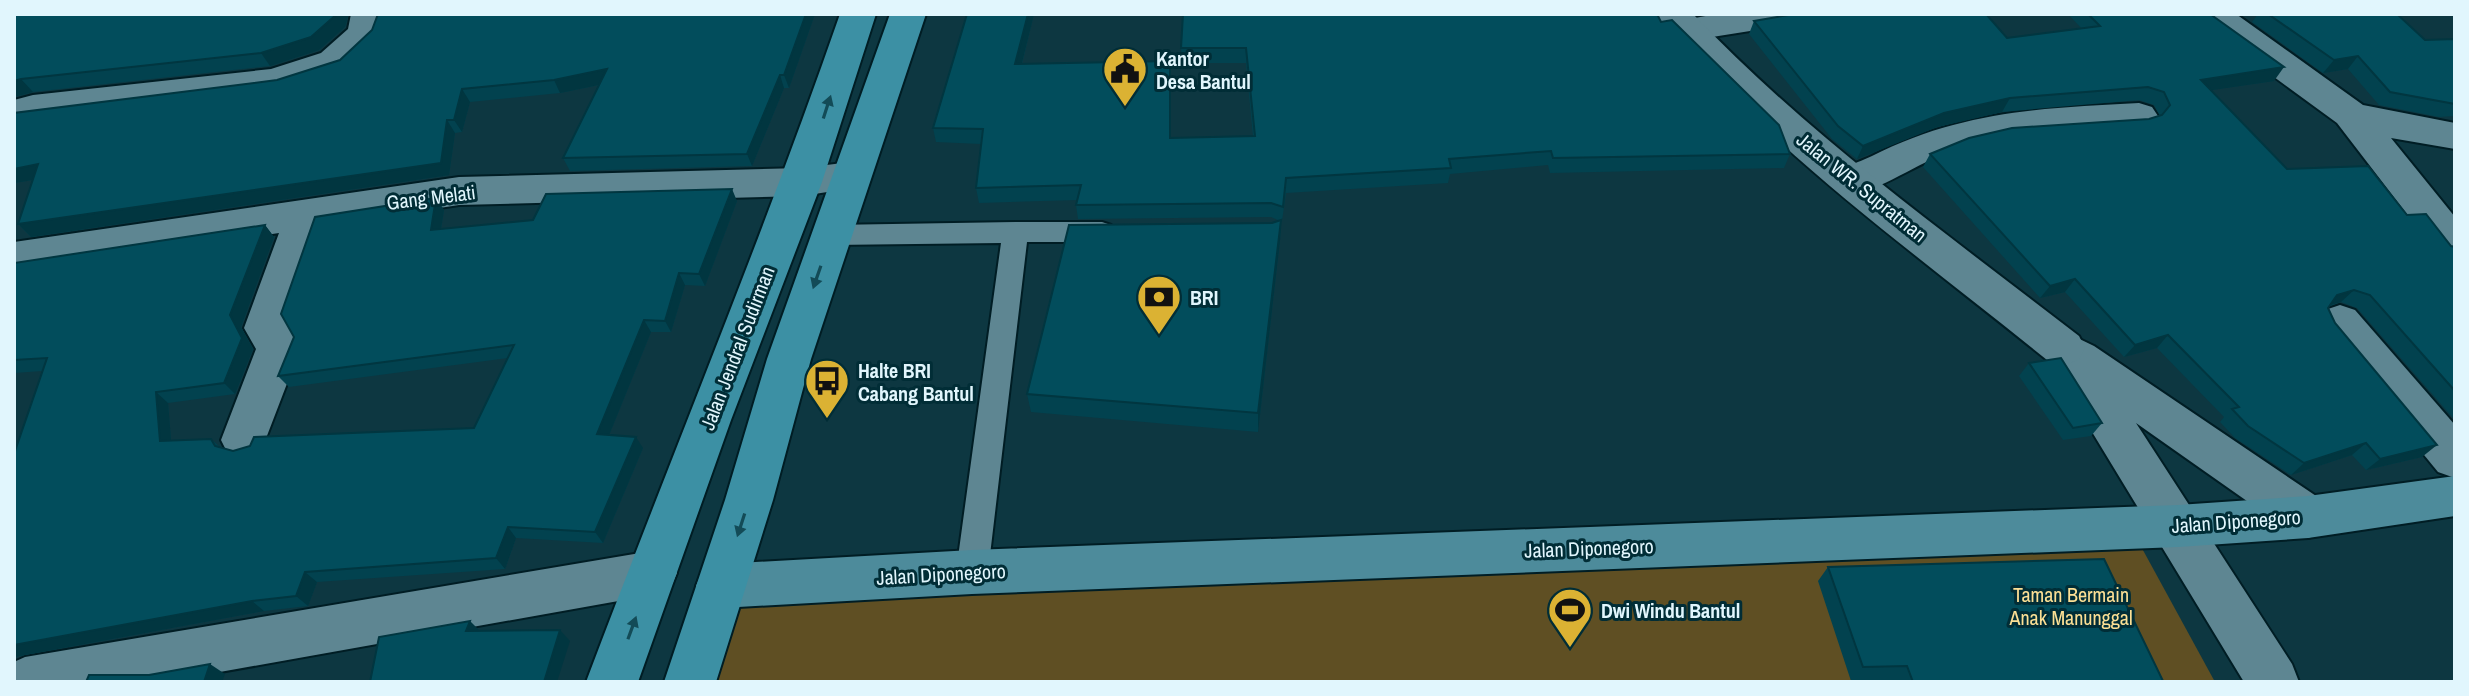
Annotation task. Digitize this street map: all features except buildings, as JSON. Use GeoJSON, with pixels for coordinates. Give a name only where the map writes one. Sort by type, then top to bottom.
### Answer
{"type":"FeatureCollection","features":[{"type":"Feature","properties":{"kind":"main road","name":"Jalan Jendral Sudirman"},"geometry":{"type":"LineString","coordinates":[[612,682],[708,420],[802,182],[858,14]]}},
{"type":"Feature","properties":{"kind":"main road"},"geometry":{"type":"LineString","coordinates":[[690,682],[789,359],[908,14]]}},
{"type":"Feature","properties":{"kind":"main road","name":"Jalan Diponegoro"},"geometry":{"type":"LineString","coordinates":[[721,586],[972,572],[2178,526],[2308,517],[2455,496]]}},
{"type":"Feature","properties":{"kind":"street"},"geometry":{"type":"LineString","coordinates":[[14,113],[33,108],[273,81],[334,62],[365,33],[369,14]]}},
{"type":"Feature","properties":{"kind":"street"},"geometry":{"type":"LineString","coordinates":[[1680,22],[1788,14]]}},
{"type":"Feature","properties":{"kind":"street"},"geometry":{"type":"LineString","coordinates":[[2212,14],[2350,114],[2455,246]]}},
{"type":"Feature","properties":{"kind":"street","name":"Jalan WR. Supratman"},"geometry":{"type":"LineString","coordinates":[[1680,22],[1727,72],[1852,182],[2063,348],[2308,517]]}},
{"type":"Feature","properties":{"kind":"street"},"geometry":{"type":"LineString","coordinates":[[2350,114],[2394,126],[2455,136]]}},
{"type":"Feature","properties":{"kind":"street"},"geometry":{"type":"LineString","coordinates":[[1852,182],[1944,139],[1976,130],[2012,123],[2139,116]]}},
{"type":"Feature","properties":{"kind":"street","name":"Gang Melati"},"geometry":{"type":"LineString","coordinates":[[14,258],[459,191],[802,182],[851,176]]}},
{"type":"Feature","properties":{"kind":"street"},"geometry":{"type":"LineString","coordinates":[[244,440],[279,347],[266,328],[306,215]]}},
{"type":"Feature","properties":{"kind":"street"},"geometry":{"type":"LineString","coordinates":[[2340,322],[2455,458]]}},
{"type":"Feature","properties":{"kind":"street","name":"Jalan WR. Supratman"},"geometry":{"type":"LineString","coordinates":[[2063,348],[2178,526],[2273,682]]}},
{"type":"Feature","properties":{"kind":"street"},"geometry":{"type":"LineString","coordinates":[[25,682],[652,573]]}},
{"type":"Feature","properties":{"kind":"lane"},"geometry":{"type":"LineString","coordinates":[[831,235],[1127,231]]}},
{"type":"Feature","properties":{"kind":"lane"},"geometry":{"type":"LineString","coordinates":[[972,572],[1015,232]]}},
{"type":"Feature","properties":{"kind":"green space","name":"Taman Bermain Anak Manunggal"},"geometry":{"type":"Polygon","coordinates":[[[2138,541],[2215,682],[704,682],[728,596],[2138,541]]]}},
{"type":"Feature","properties":{"kind":"place","name":"Kantor Desa Bantul"},"geometry":{"type":"Point","coordinates":[1125,108]}},
{"type":"Feature","properties":{"kind":"place","name":"BRI"},"geometry":{"type":"Point","coordinates":[1159,336]}},
{"type":"Feature","properties":{"kind":"place","name":"Halte BRI Cabang Bantul"},"geometry":{"type":"Point","coordinates":[827,420]}},
{"type":"Feature","properties":{"kind":"place","name":"Dwi Windu Bantul"},"geometry":{"type":"Point","coordinates":[1570,649]}}]}
